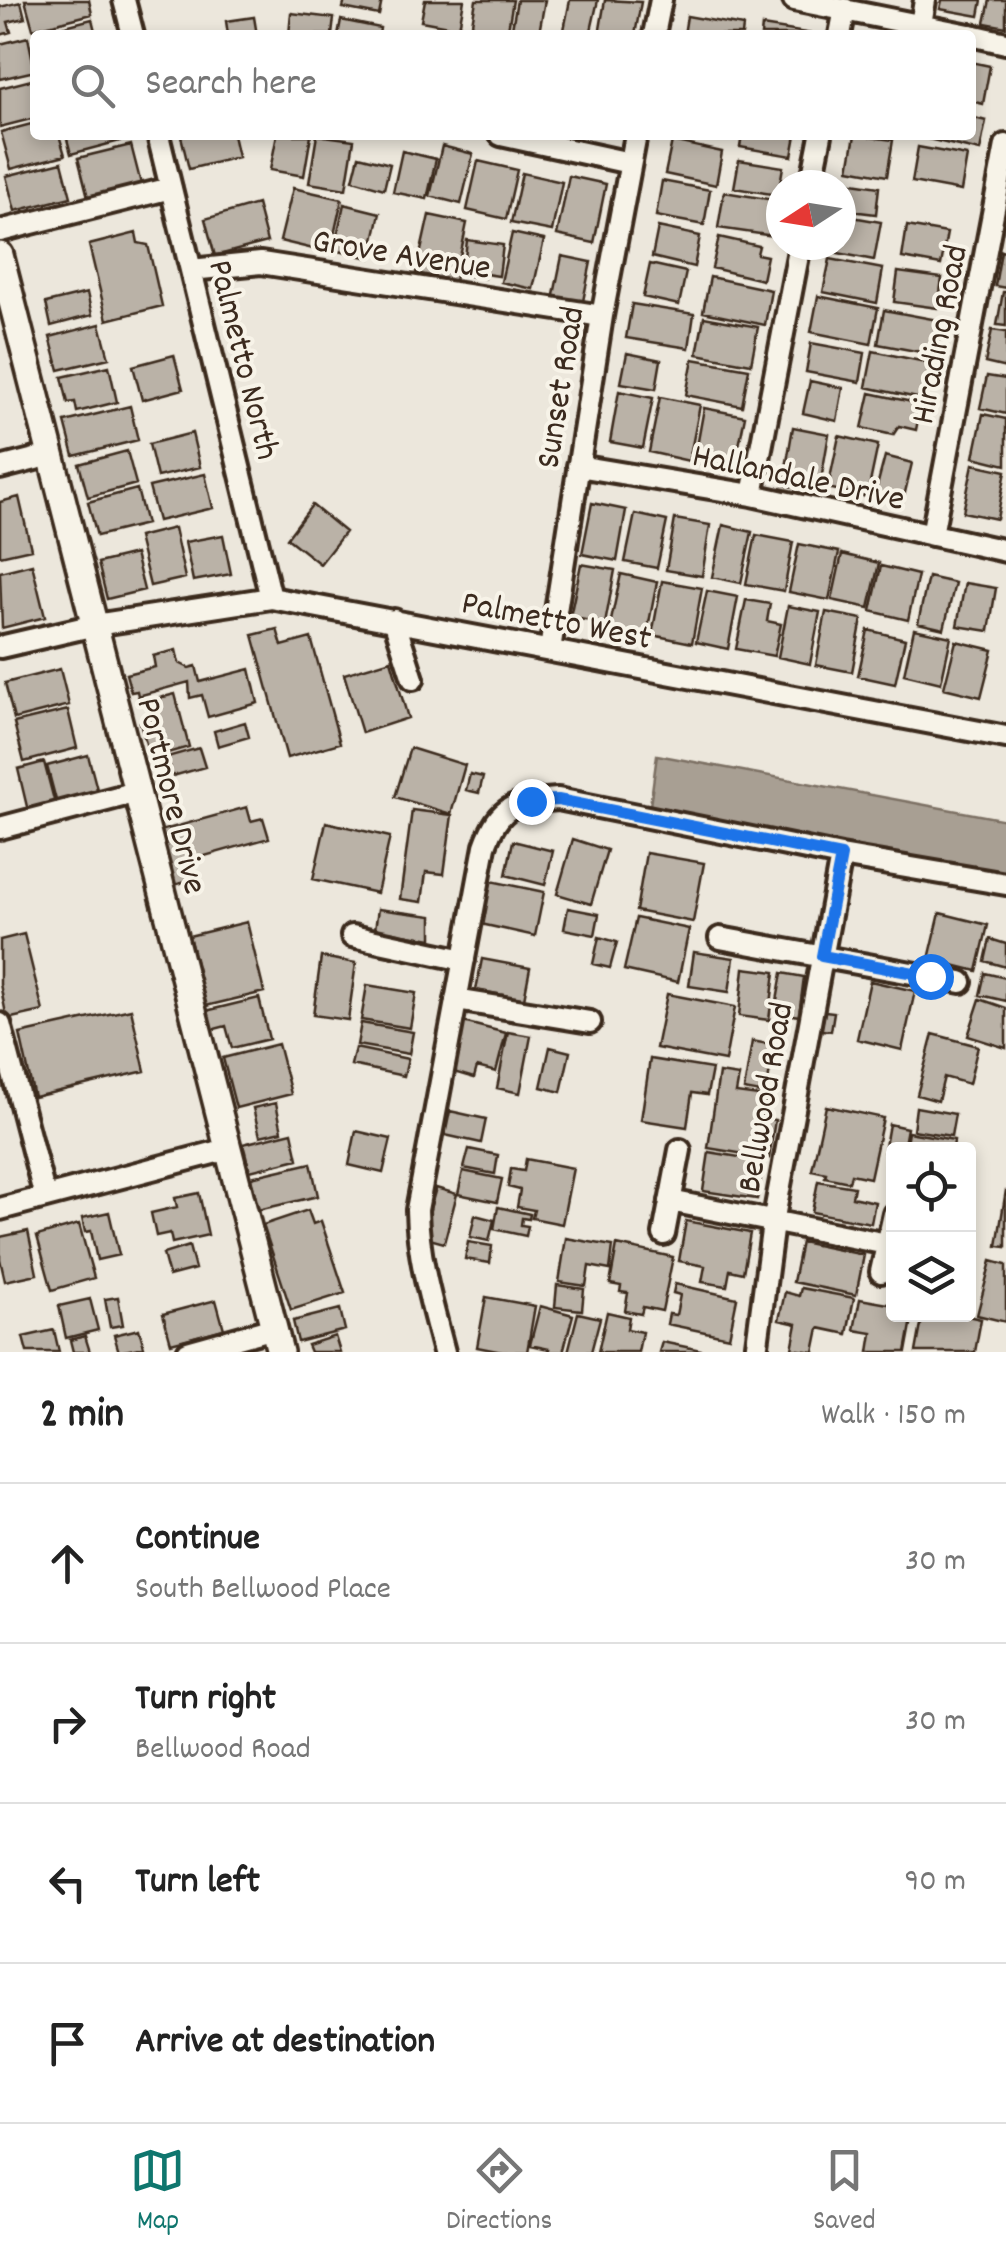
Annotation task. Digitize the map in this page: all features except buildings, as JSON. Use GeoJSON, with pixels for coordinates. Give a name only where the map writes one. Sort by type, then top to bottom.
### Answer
{"type":"FeatureCollection","features":[{"type":"Feature","properties":{"kind":"street"},"geometry":{"type":"LineString","coordinates":[[124,0],[132,30]]}},
{"type":"Feature","properties":{"kind":"street"},"geometry":{"type":"LineString","coordinates":[[655,30],[661,0]]}},
{"type":"Feature","properties":{"kind":"street"},"geometry":{"type":"LineString","coordinates":[[794,0],[946,30]]}},
{"type":"Feature","properties":{"kind":"street"},"geometry":{"type":"LineString","coordinates":[[921,25],[926,0]]}},
{"type":"Feature","properties":{"kind":"street"},"geometry":{"type":"LineString","coordinates":[[841,30],[845,9]]}},
{"type":"Feature","properties":{"kind":"street"},"geometry":{"type":"LineString","coordinates":[[976,36],[1006,43]]}},
{"type":"Feature","properties":{"kind":"street","name":"Palmetto North"},"geometry":{"type":"LineString","coordinates":[[159,140],[271,598]]}},
{"type":"Feature","properties":{"kind":"street"},"geometry":{"type":"LineString","coordinates":[[522,140],[630,164]]}},
{"type":"Feature","properties":{"kind":"street","name":"Sunset Road"},"geometry":{"type":"LineString","coordinates":[[550,650],[602,316],[635,140]]}},
{"type":"Feature","properties":{"kind":"street"},"geometry":{"type":"LineString","coordinates":[[814,170],[820,140]]}},
{"type":"Feature","properties":{"kind":"street","name":"Hirading Road"},"geometry":{"type":"LineString","coordinates":[[932,535],[1006,145]]}},
{"type":"Feature","properties":{"kind":"street"},"geometry":{"type":"LineString","coordinates":[[0,231],[171,188]]}},
{"type":"Feature","properties":{"kind":"street","name":"Portmore Drive"},"geometry":{"type":"LineString","coordinates":[[0,255],[277,1340]]}},
{"type":"Feature","properties":{"kind":"street"},"geometry":{"type":"LineString","coordinates":[[752,495],[797,260]]}},
{"type":"Feature","properties":{"kind":"street","name":"Grove Avenue"},"geometry":{"type":"LineString","coordinates":[[191,270],[262,262],[602,316]]}},
{"type":"Feature","properties":{"kind":"street"},"geometry":{"type":"LineString","coordinates":[[0,468],[51,455]]}},
{"type":"Feature","properties":{"kind":"street","name":"Hallandale Drive"},"geometry":{"type":"LineString","coordinates":[[578,466],[752,495],[1006,552]]}},
{"type":"Feature","properties":{"kind":"street","name":"Palmetto West"},"geometry":{"type":"LineString","coordinates":[[0,647],[95,625],[271,598],[1006,737]]}},
{"type":"Feature","properties":{"kind":"street"},"geometry":{"type":"LineString","coordinates":[[394,620],[413,679]]}},
{"type":"Feature","properties":{"kind":"street"},"geometry":{"type":"LineString","coordinates":[[0,828],[137,792]]}},
{"type":"Feature","properties":{"kind":"street"},"geometry":{"type":"LineString","coordinates":[[444,1352],[422,1265],[417,1210],[485,846],[492,826],[506,809],[531,801],[558,800],[1006,884]]}},
{"type":"Feature","properties":{"kind":"street","name":"Bellwood Road"},"geometry":{"type":"LineString","coordinates":[[756,1352],[774,1223],[841,856]]}},
{"type":"Feature","properties":{"kind":"street"},"geometry":{"type":"LineString","coordinates":[[352,936],[464,960]]}},
{"type":"Feature","properties":{"kind":"street"},"geometry":{"type":"LineString","coordinates":[[720,938],[961,982]]}},
{"type":"Feature","properties":{"kind":"street"},"geometry":{"type":"LineString","coordinates":[[456,1000],[590,1022]]}},
{"type":"Feature","properties":{"kind":"street"},"geometry":{"type":"LineString","coordinates":[[0,1024],[45,1198]]}},
{"type":"Feature","properties":{"kind":"street"},"geometry":{"type":"LineString","coordinates":[[0,1210],[228,1148]]}},
{"type":"Feature","properties":{"kind":"street"},"geometry":{"type":"LineString","coordinates":[[664,1234],[680,1150]]}},
{"type":"Feature","properties":{"kind":"street"},"geometry":{"type":"LineString","coordinates":[[670,1201],[886,1244]]}},
{"type":"Feature","properties":{"kind":"street"},"geometry":{"type":"LineString","coordinates":[[880,1272],[886,1248]]}},
{"type":"Feature","properties":{"kind":"street"},"geometry":{"type":"LineString","coordinates":[[188,1352],[277,1340]]}},
{"type":"Feature","properties":{"kind":"shaded area"},"geometry":{"type":"Polygon","coordinates":[[[657,755],[1006,820],[1006,883],[649,813],[657,755]]]}},
{"type":"Feature","properties":{"kind":"route"},"geometry":{"type":"LineString","coordinates":[[531,801],[558,800],[841,856],[822,956],[930,976]]}}]}
